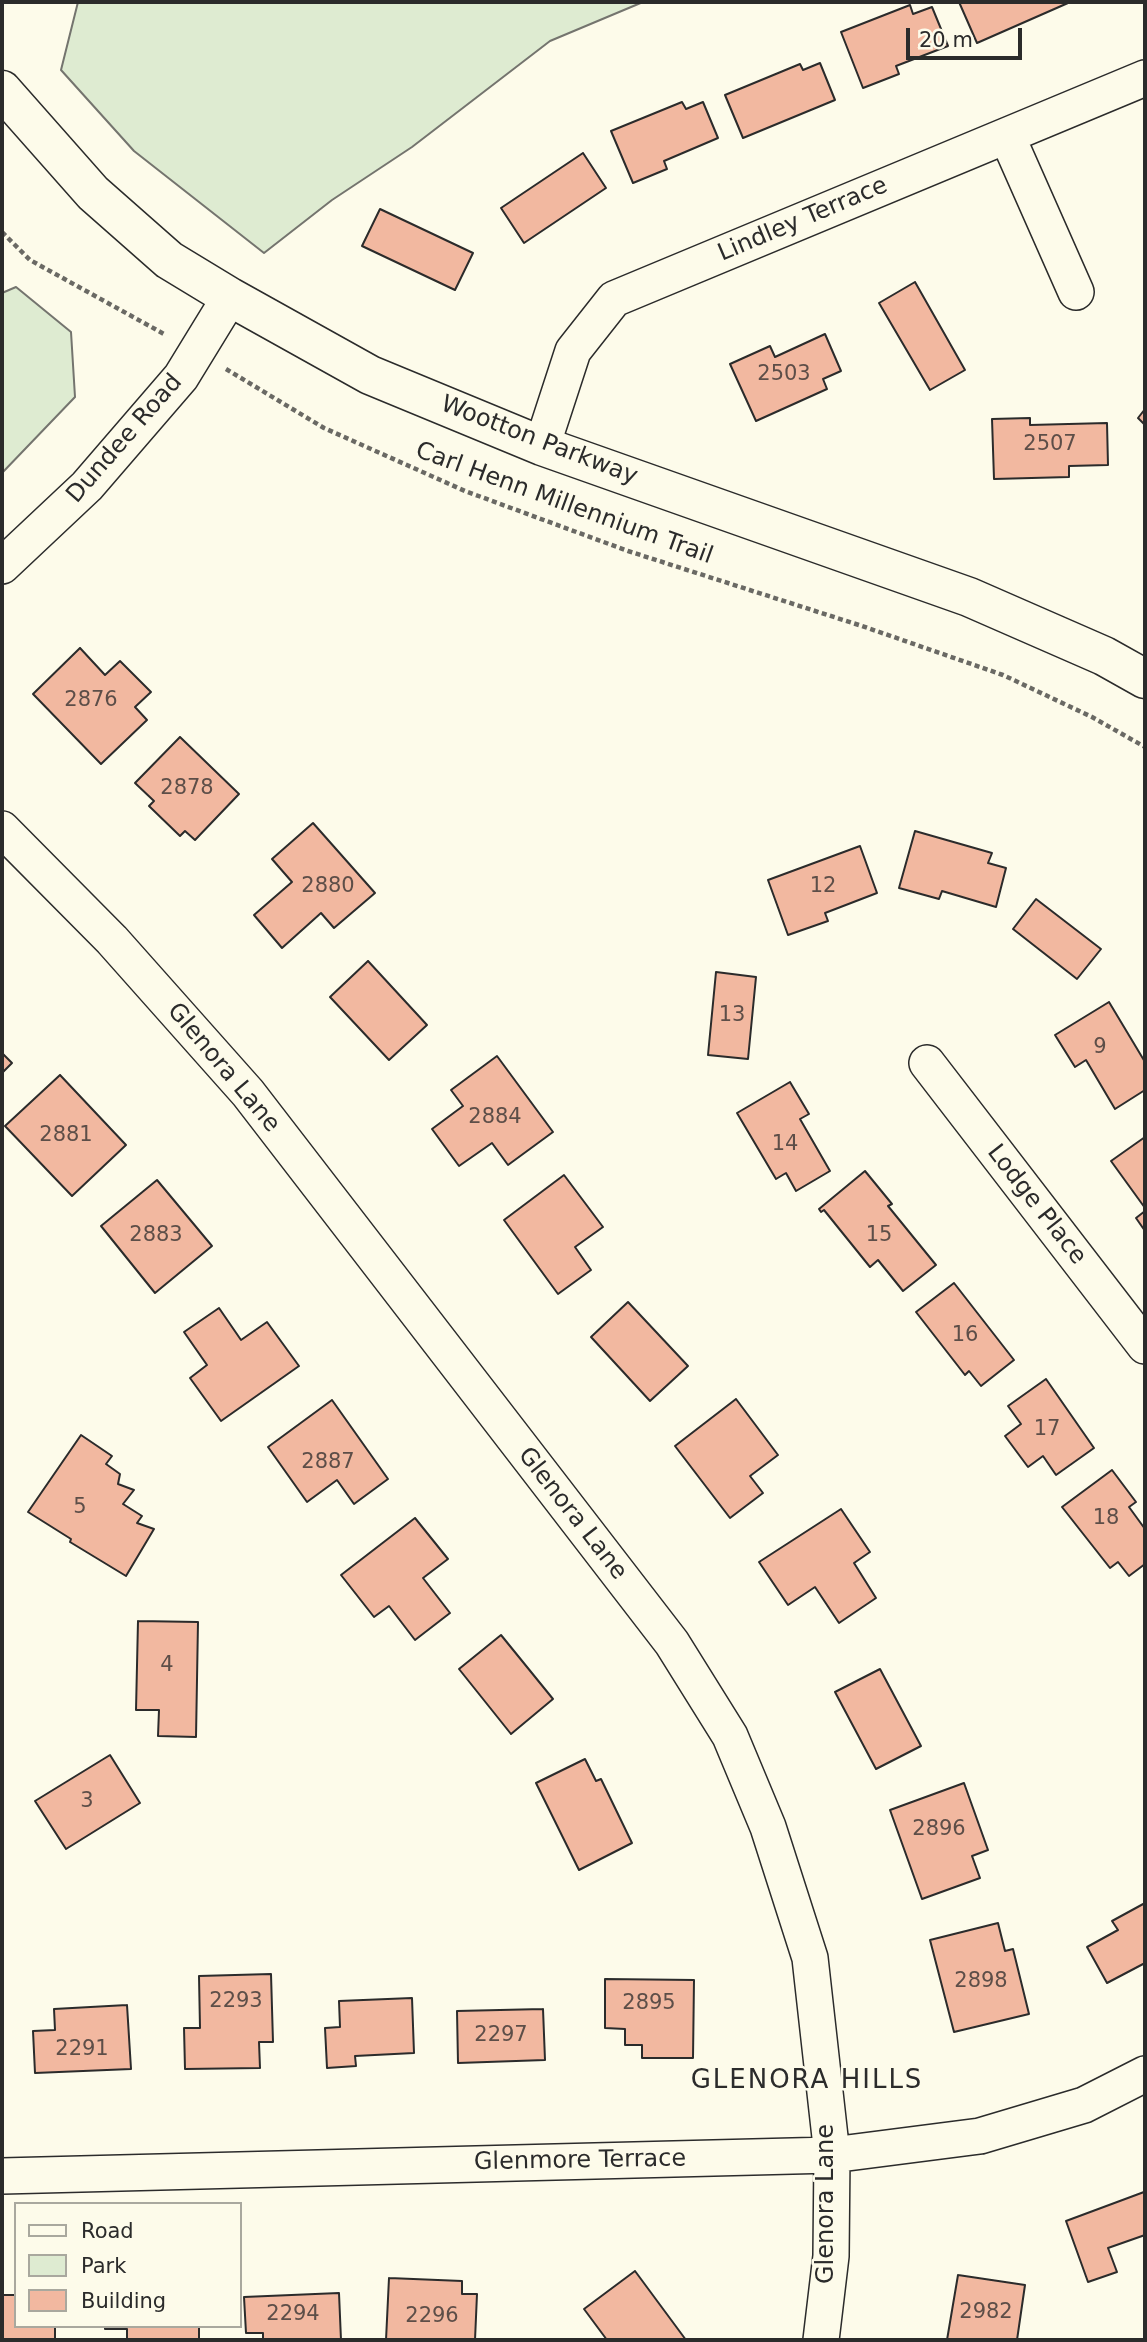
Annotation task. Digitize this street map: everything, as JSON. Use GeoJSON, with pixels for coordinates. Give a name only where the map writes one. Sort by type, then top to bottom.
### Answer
{"type":"FeatureCollection","features":[{"type":"Feature","properties":{"kind":"main road","name":"Wootton Parkway"},"geometry":{"type":"LineString","coordinates":[[2,90],[93,193],[169,260],[370,375],[542,446],[969,597],[1104,656],[1145,679]]}},
{"type":"Feature","properties":{"kind":"street","name":"Lindley Terrace"},"geometry":{"type":"LineString","coordinates":[[542,446],[573,351],[614,299],[1145,78]]}},
{"type":"Feature","properties":{"kind":"street"},"geometry":{"type":"LineString","coordinates":[[1007,136],[1076,292]]}},
{"type":"Feature","properties":{"kind":"street","name":"Dundee Road"},"geometry":{"type":"LineString","coordinates":[[2,566],[87,486],[181,377],[230,297]]}},
{"type":"Feature","properties":{"kind":"street","name":"Glenora Lane"},"geometry":{"type":"LineString","coordinates":[[2,829],[112,940],[248,1093],[679,1654],[730,1736],[768,1827],[810,1958],[832,2155],[831,2256],[821,2340]]}},
{"type":"Feature","properties":{"kind":"street","name":"Lodge Place"},"geometry":{"type":"LineString","coordinates":[[927,1063],[1145,1346]]}},
{"type":"Feature","properties":{"kind":"street","name":"Glenmore Terrace"},"geometry":{"type":"LineString","coordinates":[[2,2176],[832,2155],[980,2136],[1084,2105],[1145,2074]]}},
{"type":"Feature","properties":{"kind":"path","name":"Carl Henn Millennium Trail"},"geometry":{"type":"LineString","coordinates":[[2,232],[30,260],[197,352],[324,428],[465,491],[628,551],[862,626],[1003,675],[1145,747]]}},
{"type":"Feature","properties":{"kind":"green space"},"geometry":{"type":"Polygon","coordinates":[[[78,2],[643,2],[550,41],[412,147],[332,200],[264,253],[134,151],[61,70],[78,2]]]}},
{"type":"Feature","properties":{"kind":"green space"},"geometry":{"type":"Polygon","coordinates":[[[16,287],[71,332],[75,397],[2,473],[2,293],[16,287]]]}},
{"type":"Feature","properties":{"kind":"building"},"geometry":{"type":"Polygon","coordinates":[[[959,2],[1067,2],[1068,3],[977,43],[959,2]]]}},
{"type":"Feature","properties":{"kind":"building"},"geometry":{"type":"Polygon","coordinates":[[[910,5],[913,14],[932,7],[948,46],[896,66],[899,74],[863,88],[841,32],[910,5]]]}},
{"type":"Feature","properties":{"kind":"building"},"geometry":{"type":"Polygon","coordinates":[[[820,63],[835,100],[743,138],[725,95],[800,64],[803,70],[820,63]]]}},
{"type":"Feature","properties":{"kind":"building"},"geometry":{"type":"Polygon","coordinates":[[[682,102],[686,109],[703,102],[718,138],[664,161],[667,169],[633,183],[611,131],[682,102]]]}},
{"type":"Feature","properties":{"kind":"building"},"geometry":{"type":"Polygon","coordinates":[[[583,153],[606,188],[524,243],[501,208],[583,153]]]}},
{"type":"Feature","properties":{"kind":"building"},"geometry":{"type":"Polygon","coordinates":[[[380,209],[473,253],[455,290],[362,246],[380,209]]]}},
{"type":"Feature","properties":{"kind":"building"},"geometry":{"type":"Polygon","coordinates":[[[915,282],[965,370],[930,390],[879,303],[915,282]]]}},
{"type":"Feature","properties":{"kind":"building"},"geometry":{"type":"Polygon","coordinates":[[[825,334],[841,371],[823,379],[827,389],[756,421],[730,364],[770,346],[775,357],[825,334]]]}},
{"type":"Feature","properties":{"kind":"building"},"geometry":{"type":"Polygon","coordinates":[[[1145,409],[1145,425],[1138,418],[1145,409]]]}},
{"type":"Feature","properties":{"kind":"building"},"geometry":{"type":"Polygon","coordinates":[[[1030,418],[1030,425],[1107,423],[1108,465],[1069,466],[1069,477],[994,479],[992,419],[1030,418]]]}},
{"type":"Feature","properties":{"kind":"building"},"geometry":{"type":"Polygon","coordinates":[[[80,648],[105,675],[120,661],[151,692],[135,707],[147,720],[101,764],[33,694],[80,648]]]}},
{"type":"Feature","properties":{"kind":"building"},"geometry":{"type":"Polygon","coordinates":[[[180,737],[239,794],[195,840],[185,831],[180,836],[149,806],[154,801],[135,783],[180,737]]]}},
{"type":"Feature","properties":{"kind":"building"},"geometry":{"type":"Polygon","coordinates":[[[313,823],[375,893],[334,928],[321,913],[282,948],[254,915],[292,882],[272,859],[313,823]]]}},
{"type":"Feature","properties":{"kind":"building"},"geometry":{"type":"Polygon","coordinates":[[[915,831],[992,853],[988,863],[1006,868],[996,907],[942,891],[939,899],[899,888],[915,831]]]}},
{"type":"Feature","properties":{"kind":"building"},"geometry":{"type":"Polygon","coordinates":[[[860,846],[877,893],[825,913],[828,921],[788,935],[768,880],[860,846]]]}},
{"type":"Feature","properties":{"kind":"building"},"geometry":{"type":"Polygon","coordinates":[[[1036,899],[1101,949],[1077,979],[1013,929],[1036,899]]]}},
{"type":"Feature","properties":{"kind":"building"},"geometry":{"type":"Polygon","coordinates":[[[368,961],[427,1025],[389,1060],[330,997],[368,961]]]}},
{"type":"Feature","properties":{"kind":"building"},"geometry":{"type":"Polygon","coordinates":[[[716,972],[756,977],[748,1059],[708,1055],[716,972]]]}},
{"type":"Feature","properties":{"kind":"building"},"geometry":{"type":"Polygon","coordinates":[[[1109,1002],[1145,1062],[1145,1090],[1115,1109],[1086,1060],[1075,1067],[1055,1035],[1109,1002]]]}},
{"type":"Feature","properties":{"kind":"building"},"geometry":{"type":"Polygon","coordinates":[[[2,1053],[12,1063],[2,1073],[2,1053]]]}},
{"type":"Feature","properties":{"kind":"building"},"geometry":{"type":"Polygon","coordinates":[[[497,1056],[553,1132],[508,1165],[492,1143],[459,1166],[432,1129],[463,1106],[451,1090],[497,1056]]]}},
{"type":"Feature","properties":{"kind":"building"},"geometry":{"type":"Polygon","coordinates":[[[60,1075],[126,1145],[72,1196],[5,1126],[60,1075]]]}},
{"type":"Feature","properties":{"kind":"building"},"geometry":{"type":"Polygon","coordinates":[[[790,1082],[809,1114],[800,1119],[830,1171],[796,1191],[786,1173],[776,1179],[737,1113],[790,1082]]]}},
{"type":"Feature","properties":{"kind":"building"},"geometry":{"type":"Polygon","coordinates":[[[1145,1137],[1145,1208],[1111,1161],[1145,1137]]]}},
{"type":"Feature","properties":{"kind":"building"},"geometry":{"type":"Polygon","coordinates":[[[865,1171],[892,1204],[888,1206],[936,1265],[903,1291],[878,1260],[870,1267],[824,1210],[821,1212],[819,1209],[865,1171]]]}},
{"type":"Feature","properties":{"kind":"building"},"geometry":{"type":"Polygon","coordinates":[[[564,1175],[603,1227],[575,1247],[591,1270],[558,1294],[504,1220],[564,1175]]]}},
{"type":"Feature","properties":{"kind":"building"},"geometry":{"type":"Polygon","coordinates":[[[157,1180],[212,1246],[155,1293],[101,1226],[157,1180]]]}},
{"type":"Feature","properties":{"kind":"building"},"geometry":{"type":"Polygon","coordinates":[[[1145,1211],[1145,1231],[1136,1218],[1145,1211]]]}},
{"type":"Feature","properties":{"kind":"building"},"geometry":{"type":"Polygon","coordinates":[[[954,1283],[1014,1360],[981,1386],[969,1371],[965,1375],[916,1312],[954,1283]]]}},
{"type":"Feature","properties":{"kind":"building"},"geometry":{"type":"Polygon","coordinates":[[[628,1302],[688,1366],[650,1401],[591,1337],[628,1302]]]}},
{"type":"Feature","properties":{"kind":"building"},"geometry":{"type":"Polygon","coordinates":[[[219,1308],[241,1340],[267,1322],[299,1366],[221,1421],[190,1378],[207,1365],[184,1332],[219,1308]]]}},
{"type":"Feature","properties":{"kind":"building"},"geometry":{"type":"Polygon","coordinates":[[[1046,1379],[1094,1448],[1056,1475],[1043,1456],[1028,1467],[1005,1436],[1021,1424],[1008,1406],[1046,1379]]]}},
{"type":"Feature","properties":{"kind":"building"},"geometry":{"type":"Polygon","coordinates":[[[736,1399],[778,1455],[750,1476],[763,1493],[730,1518],[675,1446],[736,1399]]]}},
{"type":"Feature","properties":{"kind":"building"},"geometry":{"type":"Polygon","coordinates":[[[332,1400],[388,1479],[354,1504],[337,1480],[307,1502],[268,1447],[332,1400]]]}},
{"type":"Feature","properties":{"kind":"building"},"geometry":{"type":"Polygon","coordinates":[[[81,1435],[112,1456],[106,1464],[120,1474],[118,1484],[134,1490],[123,1504],[142,1516],[137,1523],[154,1529],[126,1576],[70,1542],[71,1539],[28,1512],[81,1435]]]}},
{"type":"Feature","properties":{"kind":"building"},"geometry":{"type":"Polygon","coordinates":[[[1112,1470],[1136,1502],[1129,1507],[1145,1529],[1145,1564],[1129,1576],[1118,1562],[1110,1568],[1062,1507],[1112,1470]]]}},
{"type":"Feature","properties":{"kind":"building"},"geometry":{"type":"Polygon","coordinates":[[[841,1509],[870,1552],[854,1563],[876,1598],[839,1623],[815,1587],[788,1605],[759,1562],[841,1509]]]}},
{"type":"Feature","properties":{"kind":"building"},"geometry":{"type":"Polygon","coordinates":[[[415,1518],[448,1559],[423,1578],[450,1613],[415,1640],[389,1606],[374,1617],[341,1575],[415,1518]]]}},
{"type":"Feature","properties":{"kind":"building"},"geometry":{"type":"Polygon","coordinates":[[[138,1621],[198,1622],[196,1737],[158,1736],[159,1710],[136,1710],[138,1621]]]}},
{"type":"Feature","properties":{"kind":"building"},"geometry":{"type":"Polygon","coordinates":[[[501,1635],[553,1699],[511,1734],[459,1669],[501,1635]]]}},
{"type":"Feature","properties":{"kind":"building"},"geometry":{"type":"Polygon","coordinates":[[[880,1669],[921,1746],[876,1769],[835,1692],[880,1669]]]}},
{"type":"Feature","properties":{"kind":"building"},"geometry":{"type":"Polygon","coordinates":[[[110,1755],[140,1803],[66,1849],[35,1801],[110,1755]]]}},
{"type":"Feature","properties":{"kind":"building"},"geometry":{"type":"Polygon","coordinates":[[[585,1759],[596,1781],[601,1779],[632,1843],[579,1870],[536,1783],[585,1759]]]}},
{"type":"Feature","properties":{"kind":"building"},"geometry":{"type":"Polygon","coordinates":[[[964,1783],[988,1850],[972,1856],[980,1878],[922,1899],[890,1810],[964,1783]]]}},
{"type":"Feature","properties":{"kind":"building"},"geometry":{"type":"Polygon","coordinates":[[[1145,1903],[1145,1963],[1107,1983],[1087,1947],[1118,1930],[1112,1921],[1145,1903]]]}},
{"type":"Feature","properties":{"kind":"building"},"geometry":{"type":"Polygon","coordinates":[[[998,1923],[1005,1951],[1013,1949],[1029,2014],[954,2032],[930,1940],[998,1923]]]}},
{"type":"Feature","properties":{"kind":"building"},"geometry":{"type":"Polygon","coordinates":[[[271,1974],[273,2042],[259,2042],[260,2068],[185,2069],[184,2028],[200,2028],[199,1976],[271,1974]]]}},
{"type":"Feature","properties":{"kind":"building"},"geometry":{"type":"Polygon","coordinates":[[[605,1979],[694,1980],[693,2058],[642,2058],[642,2045],[625,2045],[625,2029],[605,2028],[605,1979]]]}},
{"type":"Feature","properties":{"kind":"building"},"geometry":{"type":"Polygon","coordinates":[[[412,1998],[414,2053],[355,2056],[356,2066],[327,2068],[325,2028],[340,2027],[339,2001],[412,1998]]]}},
{"type":"Feature","properties":{"kind":"building"},"geometry":{"type":"Polygon","coordinates":[[[127,2005],[131,2069],[35,2073],[33,2031],[55,2030],[54,2009],[127,2005]]]}},
{"type":"Feature","properties":{"kind":"building"},"geometry":{"type":"Polygon","coordinates":[[[543,2009],[545,2060],[458,2063],[457,2011],[543,2009]]]}},
{"type":"Feature","properties":{"kind":"building"},"geometry":{"type":"Polygon","coordinates":[[[1144,2192],[1145,2235],[1108,2248],[1117,2272],[1088,2282],[1066,2221],[1144,2192]]]}},
{"type":"Feature","properties":{"kind":"building"},"geometry":{"type":"Polygon","coordinates":[[[635,2271],[686,2340],[607,2340],[584,2309],[635,2271]]]}},
{"type":"Feature","properties":{"kind":"building"},"geometry":{"type":"Polygon","coordinates":[[[958,2275],[1025,2285],[1017,2340],[947,2340],[958,2275]]]}},
{"type":"Feature","properties":{"kind":"building"},"geometry":{"type":"Polygon","coordinates":[[[389,2278],[462,2281],[462,2294],[477,2294],[475,2340],[386,2340],[389,2278]]]}},
{"type":"Feature","properties":{"kind":"building"},"geometry":{"type":"Polygon","coordinates":[[[339,2293],[341,2340],[263,2340],[263,2333],[246,2333],[244,2297],[339,2293]]]}},
{"type":"Feature","properties":{"kind":"building"},"geometry":{"type":"Polygon","coordinates":[[[2,2295],[14,2295],[14,2328],[55,2328],[55,2340],[2,2340],[2,2295]]]}},
{"type":"Feature","properties":{"kind":"building"},"geometry":{"type":"Polygon","coordinates":[[[199,2328],[199,2340],[127,2340],[127,2329],[105,2329],[199,2328]]]}},
{"type":"Feature","properties":{"kind":"district","name":"GLENORA HILLS"},"geometry":{"type":"Point","coordinates":[807,2081]}}]}
